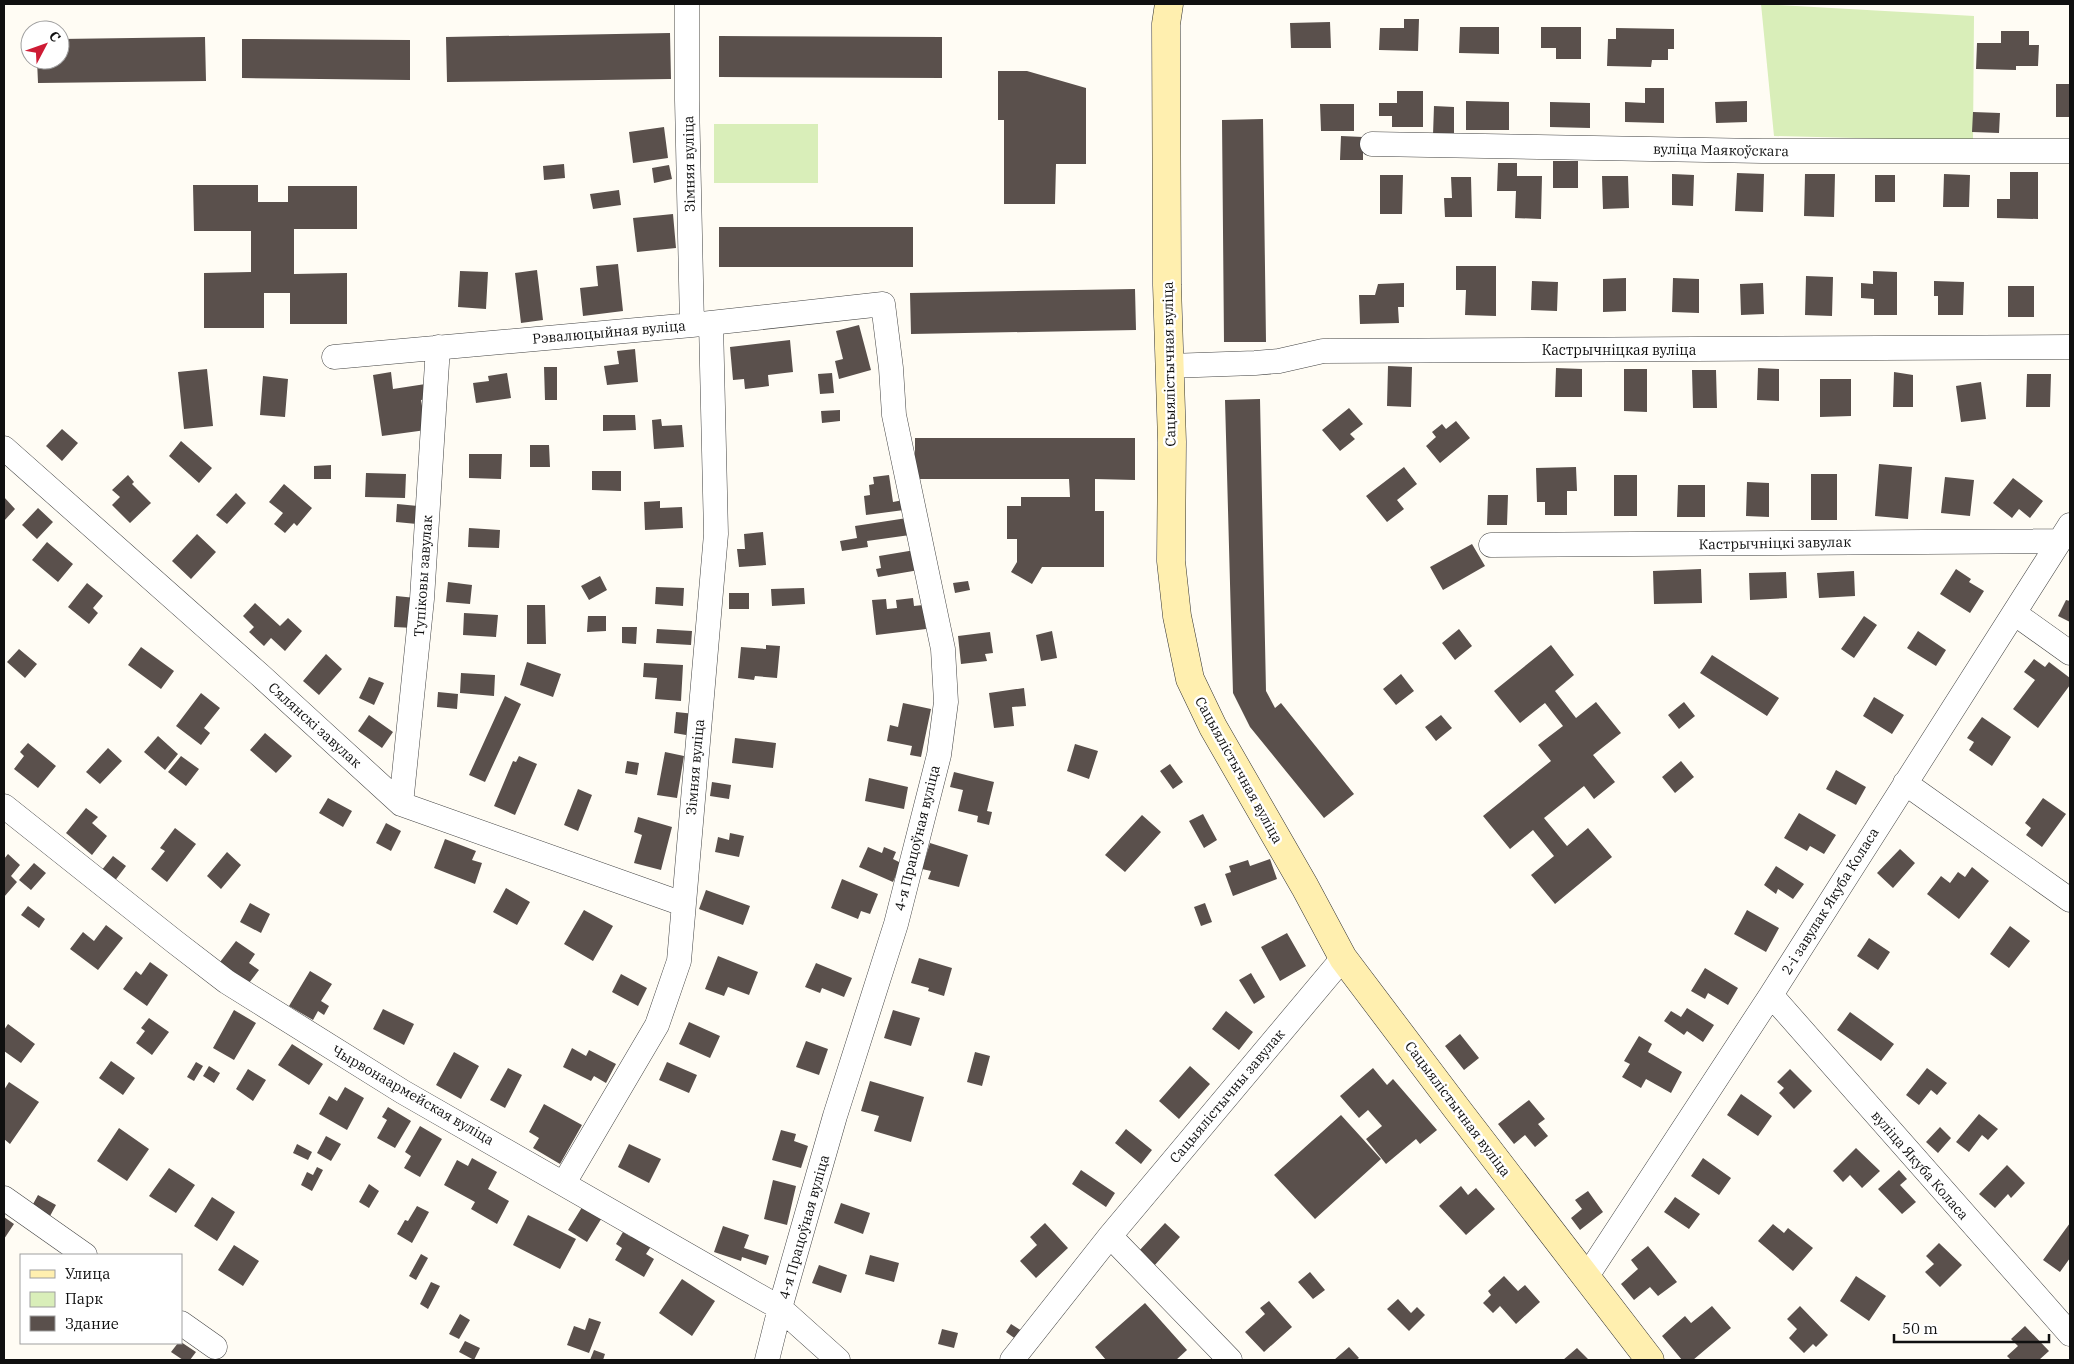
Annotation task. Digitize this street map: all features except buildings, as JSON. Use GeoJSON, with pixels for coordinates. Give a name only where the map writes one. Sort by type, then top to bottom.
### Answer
{"type":"FeatureCollection","features":[{"type":"Feature","properties":{"kind":"main road","name":"Сацыялістычная вуліца"},"geometry":{"type":"LineString","coordinates":[[1169,4],[1166,44],[1169,366],[1172,442],[1171,561],[1177,616],[1190,679],[1213,727],[1344,958],[1457,1109],[1650,1360]]}},
{"type":"Feature","properties":{"kind":"street","name":"Зімняя вуліца"},"geometry":{"type":"LineString","coordinates":[[564,1183],[657,1025],[679,961],[716,534],[687,100],[688,4]]}},
{"type":"Feature","properties":{"kind":"street","name":"вуліца Маякоўскага"},"geometry":{"type":"LineString","coordinates":[[1372,144],[1762,151],[2070,151]]}},
{"type":"Feature","properties":{"kind":"street","name":"Рэвалюцыйная вуліца"},"geometry":{"type":"LineString","coordinates":[[334,357],[701,324],[883,304]]}},
{"type":"Feature","properties":{"kind":"street","name":"4-я Працоўная вуліца"},"geometry":{"type":"LineString","coordinates":[[767,1360],[780,1308],[836,1116],[896,924],[939,754],[946,702],[943,650],[894,415],[892,368],[883,304]]}},
{"type":"Feature","properties":{"kind":"street","name":"Тупіковы завулак"},"geometry":{"type":"LineString","coordinates":[[402,804],[422,600],[438,347]]}},
{"type":"Feature","properties":{"kind":"street","name":"Кастрычніцкая вуліца"},"geometry":{"type":"LineString","coordinates":[[1169,366],[1271,361],[1323,352],[2070,347]]}},
{"type":"Feature","properties":{"kind":"street","name":"Сялянскі завулак"},"geometry":{"type":"LineString","coordinates":[[4,448],[402,804],[683,904]]}},
{"type":"Feature","properties":{"kind":"street","name":"Кастрычніцкі завулак"},"geometry":{"type":"LineString","coordinates":[[1491,545],[2065,533]]}},
{"type":"Feature","properties":{"kind":"street","name":"2-і завулак Якуба Коласа"},"geometry":{"type":"LineString","coordinates":[[1587,1276],[1771,995],[2065,533]]}},
{"type":"Feature","properties":{"kind":"street"},"geometry":{"type":"LineString","coordinates":[[2014,613],[2070,653]]}},
{"type":"Feature","properties":{"kind":"street"},"geometry":{"type":"LineString","coordinates":[[1905,783],[2070,900]]}},
{"type":"Feature","properties":{"kind":"street","name":"Чырвонаармейская вуліца"},"geometry":{"type":"LineString","coordinates":[[4,806],[228,982],[403,1092],[780,1308],[838,1360]]}},
{"type":"Feature","properties":{"kind":"street","name":"Сацыялістычны завулак"},"geometry":{"type":"LineString","coordinates":[[1012,1360],[1110,1236],[1344,958]]}},
{"type":"Feature","properties":{"kind":"street","name":"вуліца Якуба Коласа"},"geometry":{"type":"LineString","coordinates":[[1771,995],[2070,1334]]}},
{"type":"Feature","properties":{"kind":"street"},"geometry":{"type":"LineString","coordinates":[[4,1198],[84,1254]]}},
{"type":"Feature","properties":{"kind":"street"},"geometry":{"type":"LineString","coordinates":[[1110,1236],[1230,1360]]}},
{"type":"Feature","properties":{"kind":"street"},"geometry":{"type":"LineString","coordinates":[[182,1324],[215,1347]]}},
{"type":"Feature","properties":{"kind":"green space"},"geometry":{"type":"Polygon","coordinates":[[[1761,4],[1974,16],[1973,141],[1774,136],[1761,4]]]}},
{"type":"Feature","properties":{"kind":"green space"},"geometry":{"type":"Polygon","coordinates":[[[714,124],[818,124],[818,183],[714,183],[714,124]]]}}]}
